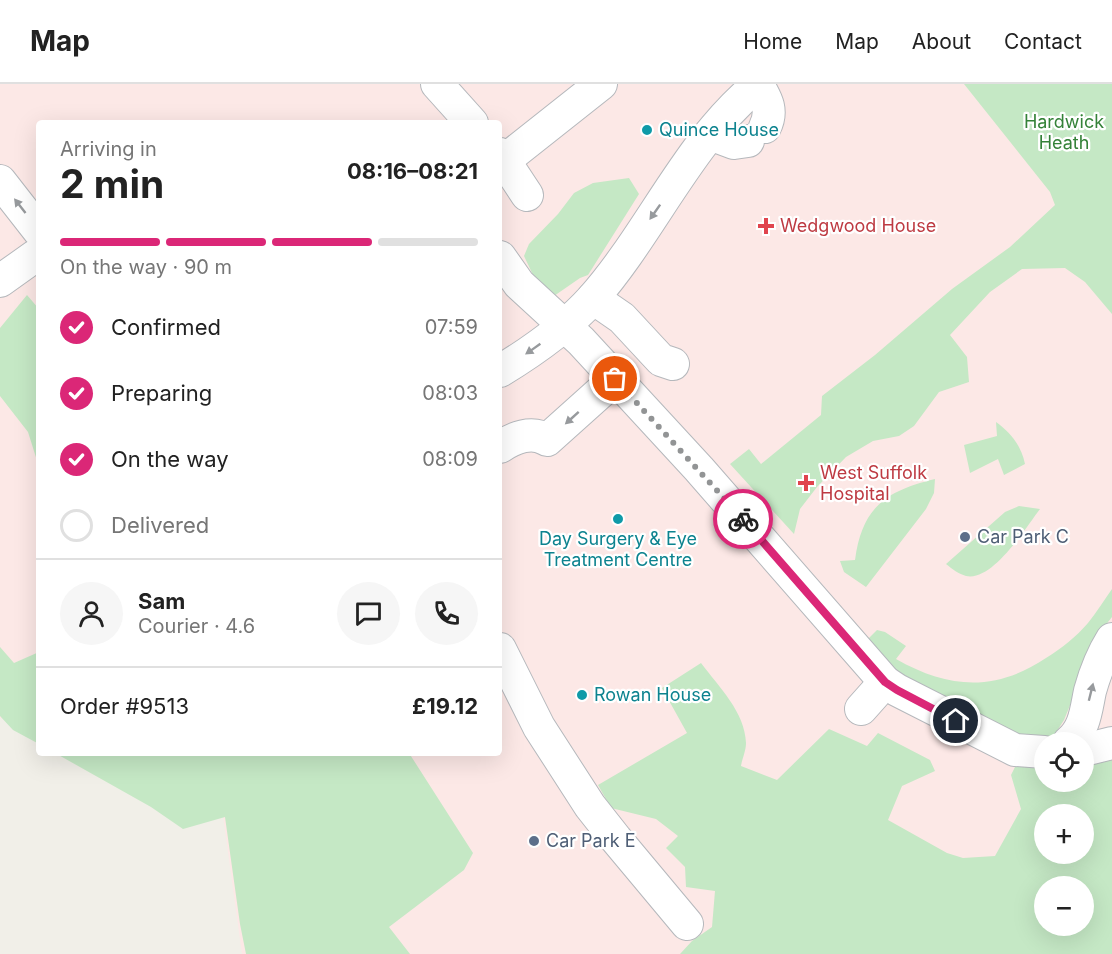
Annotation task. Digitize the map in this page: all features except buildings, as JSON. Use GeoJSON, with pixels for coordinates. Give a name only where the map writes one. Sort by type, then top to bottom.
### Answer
{"type":"FeatureCollection","features":[{"type":"Feature","properties":{"kind":"lane"},"geometry":{"type":"LineString","coordinates":[[437,84],[469,120]]}},
{"type":"Feature","properties":{"kind":"lane"},"geometry":{"type":"LineString","coordinates":[[527,195],[502,157],[601,84]]}},
{"type":"Feature","properties":{"kind":"lane"},"geometry":{"type":"LineString","coordinates":[[502,370],[532,351],[565,325],[593,298],[710,134],[741,98],[759,84],[770,108],[769,118],[756,134],[734,142],[710,134]]}},
{"type":"Feature","properties":{"kind":"lane"},"geometry":{"type":"LineString","coordinates":[[0,181],[36,227]]}},
{"type":"Feature","properties":{"kind":"lane"},"geometry":{"type":"LineString","coordinates":[[6,278],[36,256]]}},
{"type":"Feature","properties":{"kind":"lane"},"geometry":{"type":"LineString","coordinates":[[502,265],[509,291],[565,325],[699,469],[885,682],[1015,750],[1034,751]]}},
{"type":"Feature","properties":{"kind":"lane"},"geometry":{"type":"LineString","coordinates":[[593,298],[622,318],[661,360],[673,364]]}},
{"type":"Feature","properties":{"kind":"lane"},"geometry":{"type":"LineString","coordinates":[[502,446],[510,440],[530,435],[542,436],[547,440],[615,379]]}},
{"type":"Feature","properties":{"kind":"lane"},"geometry":{"type":"LineString","coordinates":[[1079,732],[1086,716],[1090,692],[1099,665],[1112,639]]}},
{"type":"Feature","properties":{"kind":"lane"},"geometry":{"type":"LineString","coordinates":[[502,653],[539,727],[603,823],[687,924]]}},
{"type":"Feature","properties":{"kind":"lane"},"geometry":{"type":"LineString","coordinates":[[861,709],[885,682]]}},
{"type":"Feature","properties":{"kind":"lane"},"geometry":{"type":"LineString","coordinates":[[1094,747],[1112,743]]}},
{"type":"Feature","properties":{"kind":"shaded area","name":"West Suffolk Hospital"},"geometry":{"type":"Polygon","coordinates":[[[0,84],[964,84],[1112,267],[1112,791],[1074,804],[1034,804],[1034,827],[999,874],[741,954],[242,954],[217,772],[208,756],[502,756],[502,120],[36,120],[36,700],[0,719],[0,84]]]}},
{"type":"Feature","properties":{"kind":"green space","name":"Hardwick Heath"},"geometry":{"type":"Polygon","coordinates":[[[964,84],[1112,84],[1112,314],[1085,282],[1065,268],[1022,269],[990,292],[950,335],[967,357],[969,382],[939,392],[914,426],[899,436],[873,441],[846,457],[817,487],[800,509],[794,534],[730,464],[749,449],[761,464],[821,415],[822,396],[875,355],[952,289],[1010,247],[1055,205],[1050,192],[964,84]]]}},
{"type":"Feature","properties":{"kind":"green space"},"geometry":{"type":"Polygon","coordinates":[[[629,178],[639,194],[588,275],[554,296],[533,275],[524,256],[529,244],[558,214],[574,193],[593,183],[629,178]]]}},
{"type":"Feature","properties":{"kind":"green space"},"geometry":{"type":"Polygon","coordinates":[[[27,295],[36,306],[36,457],[28,432],[0,396],[0,328],[27,295]]]}},
{"type":"Feature","properties":{"kind":"green space"},"geometry":{"type":"Polygon","coordinates":[[[996,422],[1015,440],[1025,464],[1004,475],[998,459],[970,473],[964,445],[997,436],[996,422]]]}},
{"type":"Feature","properties":{"kind":"green space"},"geometry":{"type":"Polygon","coordinates":[[[935,479],[934,493],[926,509],[866,587],[844,572],[840,561],[855,560],[863,527],[879,504],[902,489],[935,479]]]}},
{"type":"Feature","properties":{"kind":"green space"},"geometry":{"type":"Polygon","coordinates":[[[1019,506],[1040,509],[1018,540],[987,571],[976,576],[966,576],[946,564],[1005,512],[1019,506]]]}},
{"type":"Feature","properties":{"kind":"green space"},"geometry":{"type":"Polygon","coordinates":[[[1112,589],[1112,617],[1100,632],[1064,720],[1056,732],[1034,732],[1034,741],[1024,741],[903,686],[861,646],[877,630],[885,632],[906,646],[896,659],[916,669],[953,681],[990,681],[1008,677],[1046,658],[1079,633],[1112,589]]]}},
{"type":"Feature","properties":{"kind":"green space"},"geometry":{"type":"Polygon","coordinates":[[[0,647],[14,663],[36,653],[36,742],[13,730],[0,716],[0,647]]]}},
{"type":"Feature","properties":{"kind":"green space"},"geometry":{"type":"Polygon","coordinates":[[[701,663],[730,700],[741,721],[746,743],[741,766],[777,780],[829,729],[867,746],[878,733],[930,760],[935,771],[902,786],[888,820],[947,853],[963,858],[995,856],[1021,809],[1011,775],[1017,763],[1034,764],[1034,792],[1094,792],[1094,757],[1112,753],[1112,954],[680,954],[692,941],[712,927],[715,891],[686,887],[685,867],[666,848],[678,836],[656,819],[611,808],[598,785],[687,733],[662,688],[701,663]]]}},
{"type":"Feature","properties":{"kind":"green space"},"geometry":{"type":"Polygon","coordinates":[[[60,756],[411,756],[473,853],[464,870],[389,927],[410,954],[246,954],[225,817],[183,829],[151,807],[60,756]]]}},
{"type":"Feature","properties":{"kind":"way so far"},"geometry":{"type":"LineString","coordinates":[[615,379],[743,519]]}},
{"type":"Feature","properties":{"kind":"place","name":"Quince House"},"geometry":{"type":"Point","coordinates":[647,130]}},
{"type":"Feature","properties":{"kind":"place","name":"Wedgwood House"},"geometry":{"type":"Point","coordinates":[766,226]}},
{"type":"Feature","properties":{"kind":"place","name":"West Suffolk Hospital"},"geometry":{"type":"Point","coordinates":[806,483]}},
{"type":"Feature","properties":{"kind":"place","name":"Day Surgery & Eye Treatment Centre"},"geometry":{"type":"Point","coordinates":[618,519]}},
{"type":"Feature","properties":{"kind":"place","name":"Car Park C"},"geometry":{"type":"Point","coordinates":[965,537]}},
{"type":"Feature","properties":{"kind":"place","name":"Rowan House"},"geometry":{"type":"Point","coordinates":[582,695]}},
{"type":"Feature","properties":{"kind":"place","name":"Car Park E"},"geometry":{"type":"Point","coordinates":[534,841]}},
{"type":"Feature","properties":{"kind":"route"},"geometry":{"type":"LineString","coordinates":[[743,519],[885,682],[956,721]]}}]}
